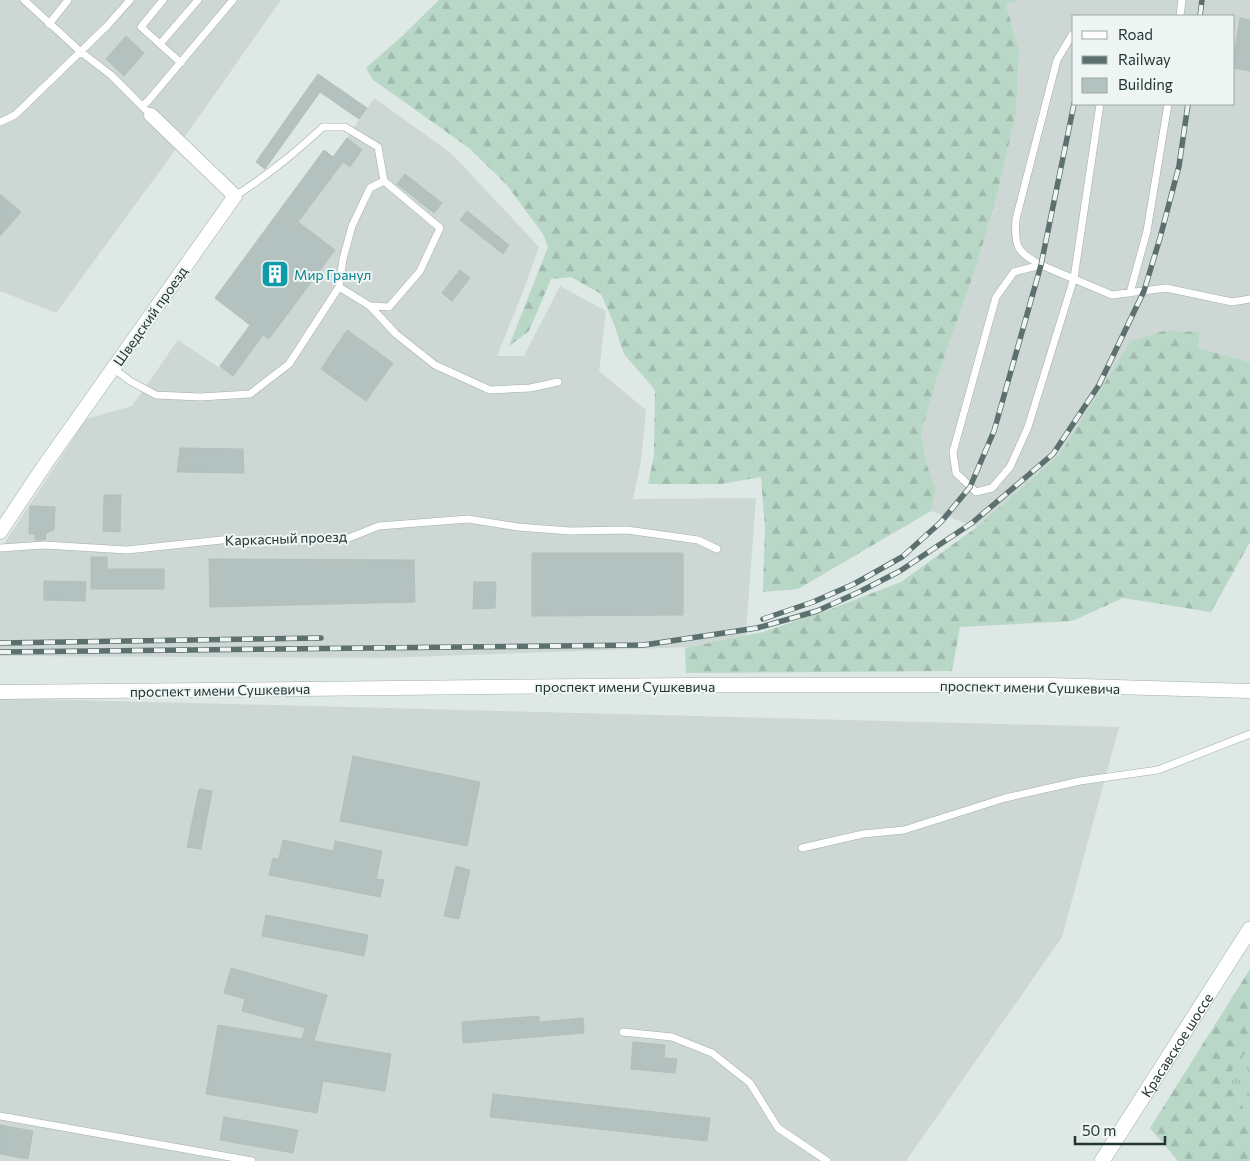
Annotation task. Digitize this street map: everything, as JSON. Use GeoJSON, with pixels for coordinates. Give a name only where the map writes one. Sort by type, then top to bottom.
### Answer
{"type":"FeatureCollection","features":[{"type":"Feature","properties":{"kind":"street"},"geometry":{"type":"LineString","coordinates":[[147,111],[235,196]]}},
{"type":"Feature","properties":{"kind":"street","name":"Шведский проезд"},"geometry":{"type":"LineString","coordinates":[[0,532],[235,196]]}},
{"type":"Feature","properties":{"kind":"street","name":"проспект имени Сушкевича"},"geometry":{"type":"LineString","coordinates":[[0,692],[689,685],[1049,686],[1250,691]]}},
{"type":"Feature","properties":{"kind":"street","name":"Красавское шоссе"},"geometry":{"type":"LineString","coordinates":[[1102,1161],[1250,929]]}},
{"type":"Feature","properties":{"kind":"lane"},"geometry":{"type":"LineString","coordinates":[[24,0],[81,52],[110,75],[147,111]]}},
{"type":"Feature","properties":{"kind":"lane"},"geometry":{"type":"LineString","coordinates":[[49,24],[68,0]]}},
{"type":"Feature","properties":{"kind":"lane"},"geometry":{"type":"LineString","coordinates":[[0,122],[15,115],[107,26],[130,0]]}},
{"type":"Feature","properties":{"kind":"lane"},"geometry":{"type":"LineString","coordinates":[[163,0],[141,26],[181,63]]}},
{"type":"Feature","properties":{"kind":"lane"},"geometry":{"type":"LineString","coordinates":[[160,44],[198,0]]}},
{"type":"Feature","properties":{"kind":"lane"},"geometry":{"type":"LineString","coordinates":[[147,111],[148,101],[233,0]]}},
{"type":"Feature","properties":{"kind":"lane"},"geometry":{"type":"LineString","coordinates":[[1180,15],[1182,0]]}},
{"type":"Feature","properties":{"kind":"lane"},"geometry":{"type":"LineString","coordinates":[[1072,34],[1057,60],[1016,219],[1014,239],[1024,256],[1112,295],[1166,288],[1232,302],[1250,299]]}},
{"type":"Feature","properties":{"kind":"lane"},"geometry":{"type":"LineString","coordinates":[[1041,265],[1014,272],[996,297],[953,452],[956,473],[976,492],[992,488],[1010,467],[1028,427],[1074,278],[1100,105]]}},
{"type":"Feature","properties":{"kind":"lane"},"geometry":{"type":"LineString","coordinates":[[1130,293],[1148,231],[1168,105]]}},
{"type":"Feature","properties":{"kind":"lane"},"geometry":{"type":"LineString","coordinates":[[235,196],[262,179],[323,127],[345,127],[378,147],[384,181],[440,228],[420,271],[389,307],[370,306]]}},
{"type":"Feature","properties":{"kind":"lane"},"geometry":{"type":"LineString","coordinates":[[113,368],[130,381],[156,395],[200,397],[250,394],[289,364],[339,287],[343,260],[352,226],[370,188],[384,181]]}},
{"type":"Feature","properties":{"kind":"lane"},"geometry":{"type":"LineString","coordinates":[[339,287],[370,306],[396,334],[435,365],[490,390],[530,388],[558,382]]}},
{"type":"Feature","properties":{"kind":"lane","name":"Каркасный проезд"},"geometry":{"type":"LineString","coordinates":[[0,548],[44,545],[127,550],[231,539],[346,539],[379,526],[468,519],[518,527],[570,530],[627,530],[698,540],[717,549]]}},
{"type":"Feature","properties":{"kind":"lane"},"geometry":{"type":"LineString","coordinates":[[802,848],[863,834],[904,830],[1006,798],[1080,781],[1158,770],[1250,734]]}},
{"type":"Feature","properties":{"kind":"lane"},"geometry":{"type":"LineString","coordinates":[[623,1032],[672,1038],[712,1053],[750,1083],[778,1128],[827,1161]]}},
{"type":"Feature","properties":{"kind":"lane"},"geometry":{"type":"LineString","coordinates":[[0,1116],[252,1161]]}},
{"type":"Feature","properties":{"kind":"shaded area"},"geometry":{"type":"Polygon","coordinates":[[[0,0],[281,0],[181,142],[56,313],[0,291],[0,0]]]}},
{"type":"Feature","properties":{"kind":"shaded area"},"geometry":{"type":"Polygon","coordinates":[[[1021,0],[1250,0],[1250,362],[1198,348],[1200,332],[1132,341],[1060,454],[977,527],[931,511],[936,488],[928,469],[921,434],[937,378],[977,264],[997,195],[1016,113],[1019,51],[1006,4],[1021,0]]]}},
{"type":"Feature","properties":{"kind":"shaded area"},"geometry":{"type":"Polygon","coordinates":[[[374,98],[452,154],[539,247],[497,356],[524,356],[560,286],[606,311],[599,371],[646,410],[641,461],[633,499],[756,498],[745,645],[382,658],[0,656],[0,550],[86,419],[132,406],[178,340],[218,367],[220,366],[250,325],[215,298],[324,150],[334,157],[374,98]]]}},
{"type":"Feature","properties":{"kind":"shaded area"},"geometry":{"type":"Polygon","coordinates":[[[0,698],[1119,727],[1062,937],[906,1161],[0,1161],[0,698]]]}},
{"type":"Feature","properties":{"kind":"green space"},"geometry":{"type":"Polygon","coordinates":[[[439,0],[1021,0],[1006,4],[1019,51],[1016,113],[997,195],[977,264],[937,378],[921,434],[928,469],[936,488],[931,511],[798,589],[763,592],[765,527],[761,477],[721,484],[648,484],[654,455],[655,390],[624,354],[601,294],[571,277],[551,279],[529,331],[509,346],[548,247],[543,234],[506,184],[469,148],[372,79],[366,68],[439,0]]]}},
{"type":"Feature","properties":{"kind":"green space"},"geometry":{"type":"Polygon","coordinates":[[[1164,331],[1200,332],[1198,348],[1250,362],[1250,542],[1211,612],[1123,598],[1072,621],[960,627],[952,671],[686,673],[685,648],[763,632],[831,609],[901,582],[977,527],[1060,454],[1131,341],[1164,331]]]}},
{"type":"Feature","properties":{"kind":"green space"},"geometry":{"type":"Polygon","coordinates":[[[1250,969],[1250,1047],[1228,1076],[1250,1122],[1250,1161],[1178,1161],[1150,1128],[1250,969]]]}},
{"type":"Feature","properties":{"kind":"green space"},"geometry":{"type":"Polygon","coordinates":[[[1250,1047],[1250,1122],[1228,1076],[1250,1047]]]}},
{"type":"Feature","properties":{"kind":"building"},"geometry":{"type":"Polygon","coordinates":[[[1240,18],[1250,20],[1250,71],[1235,68],[1235,50],[1240,18]]]}},
{"type":"Feature","properties":{"kind":"building"},"geometry":{"type":"Polygon","coordinates":[[[126,36],[144,53],[124,76],[106,59],[126,36]]]}},
{"type":"Feature","properties":{"kind":"building"},"geometry":{"type":"Polygon","coordinates":[[[318,74],[367,108],[359,119],[320,92],[265,169],[256,162],[318,74]]]}},
{"type":"Feature","properties":{"kind":"building","name":"Мир Гранул"},"geometry":{"type":"Polygon","coordinates":[[[347,138],[362,150],[350,167],[343,162],[298,222],[335,250],[269,339],[263,335],[233,376],[220,366],[250,325],[215,298],[324,150],[333,157],[347,138]]]}},
{"type":"Feature","properties":{"kind":"building"},"geometry":{"type":"Polygon","coordinates":[[[405,174],[442,203],[434,213],[397,184],[405,174]]]}},
{"type":"Feature","properties":{"kind":"building"},"geometry":{"type":"Polygon","coordinates":[[[0,194],[21,212],[0,236],[0,194]]]}},
{"type":"Feature","properties":{"kind":"building"},"geometry":{"type":"Polygon","coordinates":[[[467,211],[509,245],[503,254],[460,220],[467,211]]]}},
{"type":"Feature","properties":{"kind":"building"},"geometry":{"type":"Polygon","coordinates":[[[460,270],[470,278],[452,301],[442,293],[460,270]]]}},
{"type":"Feature","properties":{"kind":"building"},"geometry":{"type":"Polygon","coordinates":[[[347,330],[393,363],[366,401],[321,369],[347,330]]]}},
{"type":"Feature","properties":{"kind":"building"},"geometry":{"type":"Polygon","coordinates":[[[180,448],[243,449],[244,473],[177,472],[180,448]]]}},
{"type":"Feature","properties":{"kind":"building"},"geometry":{"type":"Polygon","coordinates":[[[104,495],[121,495],[120,532],[103,531],[104,495]]]}},
{"type":"Feature","properties":{"kind":"building"},"geometry":{"type":"Polygon","coordinates":[[[30,506],[55,507],[54,530],[46,533],[45,540],[35,540],[35,534],[29,534],[30,506]]]}},
{"type":"Feature","properties":{"kind":"building"},"geometry":{"type":"Polygon","coordinates":[[[532,553],[683,553],[683,615],[532,616],[532,553]]]}},
{"type":"Feature","properties":{"kind":"building"},"geometry":{"type":"Polygon","coordinates":[[[91,557],[107,557],[107,569],[164,569],[164,589],[91,589],[91,557]]]}},
{"type":"Feature","properties":{"kind":"building"},"geometry":{"type":"Polygon","coordinates":[[[209,559],[414,560],[415,602],[210,607],[209,559]]]}},
{"type":"Feature","properties":{"kind":"building"},"geometry":{"type":"Polygon","coordinates":[[[44,581],[86,582],[85,601],[44,600],[44,581]]]}},
{"type":"Feature","properties":{"kind":"building"},"geometry":{"type":"Polygon","coordinates":[[[474,582],[496,582],[495,608],[473,609],[474,582]]]}},
{"type":"Feature","properties":{"kind":"building"},"geometry":{"type":"Polygon","coordinates":[[[353,756],[480,782],[467,846],[340,821],[353,756]]]}},
{"type":"Feature","properties":{"kind":"building"},"geometry":{"type":"Polygon","coordinates":[[[199,789],[212,791],[201,849],[187,847],[199,789]]]}},
{"type":"Feature","properties":{"kind":"building"},"geometry":{"type":"Polygon","coordinates":[[[283,840],[333,851],[335,841],[382,851],[376,879],[384,880],[380,897],[269,875],[273,858],[279,859],[283,840]]]}},
{"type":"Feature","properties":{"kind":"building"},"geometry":{"type":"Polygon","coordinates":[[[456,866],[470,870],[459,919],[444,916],[456,866]]]}},
{"type":"Feature","properties":{"kind":"building"},"geometry":{"type":"Polygon","coordinates":[[[266,915],[368,935],[364,956],[262,936],[266,915]]]}},
{"type":"Feature","properties":{"kind":"building"},"geometry":{"type":"Polygon","coordinates":[[[231,968],[327,995],[314,1041],[391,1054],[385,1091],[323,1081],[317,1113],[206,1094],[218,1025],[302,1039],[305,1028],[242,1011],[245,999],[224,993],[231,968]]]}},
{"type":"Feature","properties":{"kind":"building"},"geometry":{"type":"Polygon","coordinates":[[[539,1016],[539,1022],[583,1018],[584,1033],[463,1043],[462,1022],[539,1016]]]}},
{"type":"Feature","properties":{"kind":"building"},"geometry":{"type":"Polygon","coordinates":[[[633,1042],[665,1045],[664,1058],[677,1059],[675,1073],[631,1069],[633,1042]]]}},
{"type":"Feature","properties":{"kind":"building"},"geometry":{"type":"Polygon","coordinates":[[[493,1094],[710,1118],[707,1141],[490,1117],[493,1094]]]}},
{"type":"Feature","properties":{"kind":"building"},"geometry":{"type":"Polygon","coordinates":[[[224,1117],[298,1130],[293,1153],[220,1140],[224,1117]]]}},
{"type":"Feature","properties":{"kind":"building"},"geometry":{"type":"Polygon","coordinates":[[[0,1125],[33,1131],[28,1159],[0,1154],[0,1125]]]}},
{"type":"Feature","properties":{"kind":"railway"},"geometry":{"type":"LineString","coordinates":[[1200,15],[1202,0]]}},
{"type":"Feature","properties":{"kind":"railway"},"geometry":{"type":"LineString","coordinates":[[763,619],[813,602],[854,584],[902,557],[941,522],[970,487],[994,431],[1041,265],[1074,105]]}},
{"type":"Feature","properties":{"kind":"railway"},"geometry":{"type":"LineString","coordinates":[[0,652],[644,645],[757,628],[817,611],[859,592],[900,571],[972,523],[1053,454],[1099,385],[1144,291],[1179,166],[1188,105]]}},
{"type":"Feature","properties":{"kind":"railway"},"geometry":{"type":"LineString","coordinates":[[0,643],[321,638]]}},
{"type":"Feature","properties":{"kind":"place","name":"Мир Гранул"},"geometry":{"type":"Point","coordinates":[275,274]}}]}
